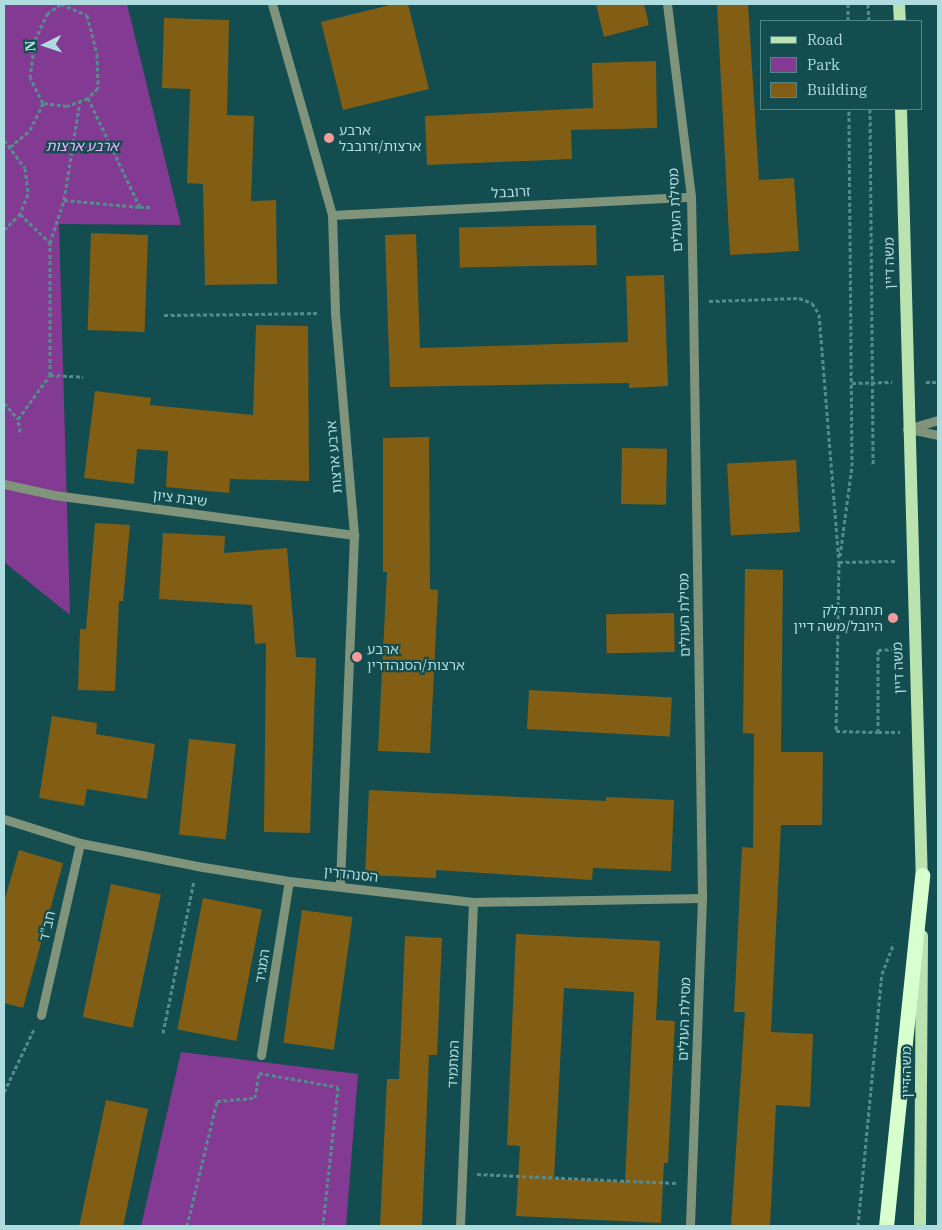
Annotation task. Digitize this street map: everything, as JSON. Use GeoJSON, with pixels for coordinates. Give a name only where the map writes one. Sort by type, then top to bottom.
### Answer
{"type":"FeatureCollection","features":[{"type":"Feature","properties":{"kind":"highway"},"geometry":{"type":"LineString","coordinates":[[886,1226],[922,875]]}},
{"type":"Feature","properties":{"kind":"main road"},"geometry":{"type":"LineString","coordinates":[[899,4],[900,20]]}},
{"type":"Feature","properties":{"kind":"main road","name":"משה דיין"},"geometry":{"type":"LineString","coordinates":[[901,110],[910,560],[922,875],[920,1226]]}},
{"type":"Feature","properties":{"kind":"street","name":"ארבע ארצות"},"geometry":{"type":"LineString","coordinates":[[272,4],[332,215],[335,313],[354,535],[340,886]]}},
{"type":"Feature","properties":{"kind":"street","name":"מסילת העולים"},"geometry":{"type":"LineString","coordinates":[[668,4],[690,197],[693,302],[702,898],[690,1226]]}},
{"type":"Feature","properties":{"kind":"street","name":"זרובבל"},"geometry":{"type":"LineString","coordinates":[[332,215],[690,197]]}},
{"type":"Feature","properties":{"kind":"street"},"geometry":{"type":"LineString","coordinates":[[907,428],[938,420]]}},
{"type":"Feature","properties":{"kind":"street"},"geometry":{"type":"LineString","coordinates":[[907,428],[938,435]]}},
{"type":"Feature","properties":{"kind":"street","name":"שיבת ציון"},"geometry":{"type":"LineString","coordinates":[[4,484],[54,496],[354,535]]}},
{"type":"Feature","properties":{"kind":"street","name":"הסנהדרין"},"geometry":{"type":"LineString","coordinates":[[4,819],[80,843],[197,866],[289,881],[473,902],[702,898]]}},
{"type":"Feature","properties":{"kind":"street","name":"חב\"ד"},"geometry":{"type":"LineString","coordinates":[[41,1015],[80,843]]}},
{"type":"Feature","properties":{"kind":"street","name":"המגיד"},"geometry":{"type":"LineString","coordinates":[[261,1055],[289,881]]}},
{"type":"Feature","properties":{"kind":"street","name":"המתמיד"},"geometry":{"type":"LineString","coordinates":[[460,1226],[473,902]]}},
{"type":"Feature","properties":{"kind":"path"},"geometry":{"type":"LineString","coordinates":[[61,4],[87,15],[90,23],[98,88],[88,98],[67,106],[44,103],[30,78],[35,40],[47,14],[61,4]]}},
{"type":"Feature","properties":{"kind":"path"},"geometry":{"type":"LineString","coordinates":[[848,4],[848,20]]}},
{"type":"Feature","properties":{"kind":"path"},"geometry":{"type":"LineString","coordinates":[[868,4],[869,20]]}},
{"type":"Feature","properties":{"kind":"path"},"geometry":{"type":"LineString","coordinates":[[88,98],[140,207]]}},
{"type":"Feature","properties":{"kind":"path"},"geometry":{"type":"LineString","coordinates":[[18,419],[50,375],[50,243],[64,200],[80,101]]}},
{"type":"Feature","properties":{"kind":"path"},"geometry":{"type":"LineString","coordinates":[[10,147],[30,130],[44,103]]}},
{"type":"Feature","properties":{"kind":"path"},"geometry":{"type":"LineString","coordinates":[[839,563],[852,466],[849,110]]}},
{"type":"Feature","properties":{"kind":"path"},"geometry":{"type":"LineString","coordinates":[[870,110],[873,466]]}},
{"type":"Feature","properties":{"kind":"path"},"geometry":{"type":"LineString","coordinates":[[4,140],[25,168],[28,194],[20,214],[4,230]]}},
{"type":"Feature","properties":{"kind":"path"},"geometry":{"type":"LineString","coordinates":[[64,200],[152,207]]}},
{"type":"Feature","properties":{"kind":"path"},"geometry":{"type":"LineString","coordinates":[[20,214],[50,243]]}},
{"type":"Feature","properties":{"kind":"path"},"geometry":{"type":"LineString","coordinates":[[693,302],[799,298],[812,303],[819,314],[839,563],[836,731],[916,732]]}},
{"type":"Feature","properties":{"kind":"path"},"geometry":{"type":"LineString","coordinates":[[164,315],[335,313]]}},
{"type":"Feature","properties":{"kind":"path"},"geometry":{"type":"LineString","coordinates":[[50,375],[83,377]]}},
{"type":"Feature","properties":{"kind":"path"},"geometry":{"type":"LineString","coordinates":[[4,403],[18,419],[20,432]]}},
{"type":"Feature","properties":{"kind":"path"},"geometry":{"type":"LineString","coordinates":[[839,563],[910,560]]}},
{"type":"Feature","properties":{"kind":"path"},"geometry":{"type":"LineString","coordinates":[[878,732],[878,650],[913,649]]}},
{"type":"Feature","properties":{"kind":"path"},"geometry":{"type":"LineString","coordinates":[[163,1033],[197,866]]}},
{"type":"Feature","properties":{"kind":"path"},"geometry":{"type":"LineString","coordinates":[[858,1226],[882,974],[896,938]]}},
{"type":"Feature","properties":{"kind":"path"},"geometry":{"type":"LineString","coordinates":[[4,1092],[41,1015]]}},
{"type":"Feature","properties":{"kind":"path"},"geometry":{"type":"LineString","coordinates":[[187,1226],[217,1101],[255,1098],[261,1055]]}},
{"type":"Feature","properties":{"kind":"path"},"geometry":{"type":"LineString","coordinates":[[259,1073],[338,1086],[323,1226]]}},
{"type":"Feature","properties":{"kind":"path"},"geometry":{"type":"LineString","coordinates":[[462,1173],[691,1184]]}},
{"type":"Feature","properties":{"kind":"green space","name":"ארבע ארצות"},"geometry":{"type":"Polygon","coordinates":[[[4,4],[127,4],[181,225],[59,224],[70,615],[4,562],[4,4]]]}},
{"type":"Feature","properties":{"kind":"green space"},"geometry":{"type":"Polygon","coordinates":[[[181,1052],[358,1074],[346,1226],[141,1226],[181,1052]]]}},
{"type":"Feature","properties":{"kind":"building"},"geometry":{"type":"Polygon","coordinates":[[[394,4],[408,4],[429,89],[343,110],[321,22],[394,4]]]}},
{"type":"Feature","properties":{"kind":"building"},"geometry":{"type":"Polygon","coordinates":[[[596,4],[644,4],[649,25],[604,37],[596,4]]]}},
{"type":"Feature","properties":{"kind":"building"},"geometry":{"type":"Polygon","coordinates":[[[717,4],[748,4],[759,180],[794,178],[799,251],[730,255],[717,4]]]}},
{"type":"Feature","properties":{"kind":"building"},"geometry":{"type":"Polygon","coordinates":[[[164,18],[229,20],[227,115],[254,116],[251,201],[276,200],[277,284],[205,285],[203,184],[187,183],[190,89],[162,88],[164,18]]]}},
{"type":"Feature","properties":{"kind":"building"},"geometry":{"type":"Polygon","coordinates":[[[656,61],[657,128],[571,130],[572,159],[427,165],[425,116],[593,108],[592,63],[656,61]]]}},
{"type":"Feature","properties":{"kind":"building"},"geometry":{"type":"Polygon","coordinates":[[[596,225],[597,265],[460,267],[459,227],[596,225]]]}},
{"type":"Feature","properties":{"kind":"building"},"geometry":{"type":"Polygon","coordinates":[[[91,233],[148,235],[145,332],[88,330],[91,233]]]}},
{"type":"Feature","properties":{"kind":"building"},"geometry":{"type":"Polygon","coordinates":[[[416,234],[420,348],[628,342],[626,276],[664,275],[668,386],[629,388],[629,383],[390,387],[385,235],[416,234]]]}},
{"type":"Feature","properties":{"kind":"building"},"geometry":{"type":"Polygon","coordinates":[[[256,325],[308,326],[309,481],[230,479],[229,493],[166,487],[168,451],[137,449],[134,484],[84,478],[95,391],[151,398],[150,405],[253,415],[256,325]]]}},
{"type":"Feature","properties":{"kind":"building"},"geometry":{"type":"Polygon","coordinates":[[[429,437],[430,589],[438,590],[430,753],[378,751],[387,572],[383,572],[383,438],[429,437]]]}},
{"type":"Feature","properties":{"kind":"building"},"geometry":{"type":"Polygon","coordinates":[[[622,448],[667,449],[666,505],[621,504],[622,448]]]}},
{"type":"Feature","properties":{"kind":"building"},"geometry":{"type":"Polygon","coordinates":[[[796,460],[800,532],[731,536],[727,464],[796,460]]]}},
{"type":"Feature","properties":{"kind":"building"},"geometry":{"type":"Polygon","coordinates":[[[95,523],[130,525],[123,601],[119,601],[115,691],[78,690],[80,629],[86,629],[95,523]]]}},
{"type":"Feature","properties":{"kind":"building"},"geometry":{"type":"Polygon","coordinates":[[[163,533],[225,536],[224,553],[287,548],[296,657],[316,658],[310,833],[264,832],[266,643],[255,644],[252,605],[159,599],[163,533]]]}},
{"type":"Feature","properties":{"kind":"building"},"geometry":{"type":"Polygon","coordinates":[[[745,569],[783,570],[781,752],[823,752],[822,825],[781,825],[771,1032],[813,1034],[810,1107],[776,1105],[770,1226],[731,1226],[745,1012],[734,1012],[742,847],[753,848],[754,734],[743,733],[745,569]]]}},
{"type":"Feature","properties":{"kind":"building"},"geometry":{"type":"Polygon","coordinates":[[[674,613],[675,652],[607,653],[606,614],[674,613]]]}},
{"type":"Feature","properties":{"kind":"building"},"geometry":{"type":"Polygon","coordinates":[[[529,690],[672,697],[670,736],[527,729],[529,690]]]}},
{"type":"Feature","properties":{"kind":"building"},"geometry":{"type":"Polygon","coordinates":[[[52,716],[97,723],[96,734],[155,744],[147,799],[87,789],[84,806],[39,798],[52,716]]]}},
{"type":"Feature","properties":{"kind":"building"},"geometry":{"type":"Polygon","coordinates":[[[189,739],[236,744],[226,839],[179,834],[189,739]]]}},
{"type":"Feature","properties":{"kind":"building"},"geometry":{"type":"Polygon","coordinates":[[[369,790],[606,801],[606,797],[674,800],[671,871],[593,868],[592,880],[436,870],[436,878],[365,875],[369,790]]]}},
{"type":"Feature","properties":{"kind":"building"},"geometry":{"type":"Polygon","coordinates":[[[19,850],[63,863],[23,1008],[4,1003],[4,902],[19,850]]]}},
{"type":"Feature","properties":{"kind":"building"},"geometry":{"type":"Polygon","coordinates":[[[111,884],[161,895],[133,1028],[83,1017],[111,884]]]}},
{"type":"Feature","properties":{"kind":"building"},"geometry":{"type":"Polygon","coordinates":[[[203,898],[262,909],[236,1041],[177,1030],[203,898]]]}},
{"type":"Feature","properties":{"kind":"building"},"geometry":{"type":"Polygon","coordinates":[[[302,910],[353,917],[334,1050],[283,1043],[302,910]]]}},
{"type":"Feature","properties":{"kind":"building"},"geometry":{"type":"Polygon","coordinates":[[[516,934],[660,941],[656,1020],[675,1021],[668,1163],[664,1163],[661,1223],[516,1216],[520,1146],[507,1145],[516,934]],[[564,988],[554,1179],[625,1182],[634,992],[564,988]]]}},
{"type":"Feature","properties":{"kind":"building"},"geometry":{"type":"Polygon","coordinates":[[[405,936],[442,938],[437,1055],[429,1055],[422,1226],[380,1226],[387,1079],[399,1079],[405,936]]]}},
{"type":"Feature","properties":{"kind":"building"},"geometry":{"type":"Polygon","coordinates":[[[106,1100],[148,1109],[123,1226],[79,1226],[106,1100]]]}},
{"type":"Feature","properties":{"kind":"place","name":"ארבע ארצות/זרובבל"},"geometry":{"type":"Point","coordinates":[329,138]}},
{"type":"Feature","properties":{"kind":"place","name":"תחנת דלק היובל/משה דיין"},"geometry":{"type":"Point","coordinates":[893,618]}},
{"type":"Feature","properties":{"kind":"place","name":"ארבע ארצות/הסנהדרין"},"geometry":{"type":"Point","coordinates":[357,657]}}]}
